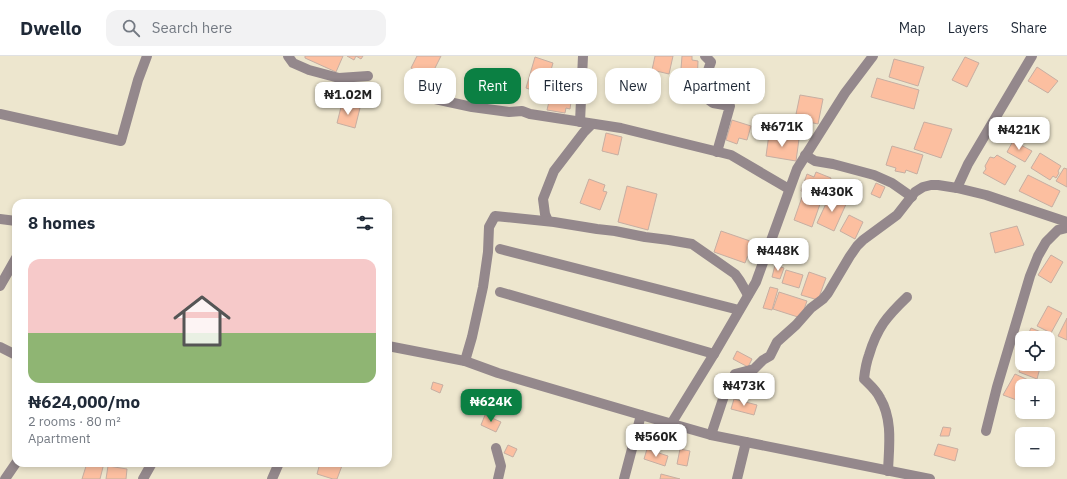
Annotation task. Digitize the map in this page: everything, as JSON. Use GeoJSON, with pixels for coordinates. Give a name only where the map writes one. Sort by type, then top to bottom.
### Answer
{"type":"FeatureCollection","features":[{"type":"Feature","properties":{"kind":"street"},"geometry":{"type":"LineString","coordinates":[[0,114],[120,141],[138,80],[147,56]]}},
{"type":"Feature","properties":{"kind":"street"},"geometry":{"type":"LineString","coordinates":[[288,56],[293,63],[309,70],[339,78],[368,76]]}},
{"type":"Feature","properties":{"kind":"street"},"geometry":{"type":"LineString","coordinates":[[580,122],[583,56]]}},
{"type":"Feature","properties":{"kind":"street"},"geometry":{"type":"LineString","coordinates":[[705,56],[711,62],[705,79],[702,95],[713,103],[730,106],[717,152]]}},
{"type":"Feature","properties":{"kind":"street"},"geometry":{"type":"LineString","coordinates":[[671,424],[756,282],[797,169],[845,93],[873,56]]}},
{"type":"Feature","properties":{"kind":"street"},"geometry":{"type":"LineString","coordinates":[[957,188],[968,164],[1032,56]]}},
{"type":"Feature","properties":{"kind":"street"},"geometry":{"type":"LineString","coordinates":[[456,103],[472,107],[509,112],[522,110],[530,114],[621,128],[731,155],[789,189]]}},
{"type":"Feature","properties":{"kind":"street"},"geometry":{"type":"LineString","coordinates":[[548,221],[545,214],[543,200],[554,171],[592,124]]}},
{"type":"Feature","properties":{"kind":"street"},"geometry":{"type":"LineString","coordinates":[[805,155],[815,162],[833,164],[874,175],[892,183],[912,197]]}},
{"type":"Feature","properties":{"kind":"street"},"geometry":{"type":"LineString","coordinates":[[710,435],[726,390],[735,374],[754,369],[763,360],[770,356],[777,342],[828,293],[857,246],[897,215],[915,192],[923,187],[931,185],[957,188],[1066,221],[1046,242],[1038,256],[1030,276],[997,387],[986,431]]}},
{"type":"Feature","properties":{"kind":"street"},"geometry":{"type":"LineString","coordinates":[[465,361],[483,287],[490,227],[495,216],[548,221],[692,244],[735,274],[748,295]]}},
{"type":"Feature","properties":{"kind":"street"},"geometry":{"type":"LineString","coordinates":[[0,219],[12,220]]}},
{"type":"Feature","properties":{"kind":"street"},"geometry":{"type":"LineString","coordinates":[[500,249],[739,310]]}},
{"type":"Feature","properties":{"kind":"street"},"geometry":{"type":"LineString","coordinates":[[0,286],[12,265]]}},
{"type":"Feature","properties":{"kind":"street"},"geometry":{"type":"LineString","coordinates":[[500,292],[714,354]]}},
{"type":"Feature","properties":{"kind":"street"},"geometry":{"type":"LineString","coordinates":[[888,471],[890,432],[886,408],[880,396],[864,379],[865,368],[872,343],[880,327],[893,310],[907,297]]}},
{"type":"Feature","properties":{"kind":"street"},"geometry":{"type":"LineString","coordinates":[[0,347],[12,352]]}},
{"type":"Feature","properties":{"kind":"street"},"geometry":{"type":"LineString","coordinates":[[392,347],[465,361],[498,373],[710,435],[930,479]]}},
{"type":"Feature","properties":{"kind":"street"},"geometry":{"type":"LineString","coordinates":[[624,479],[641,416]]}},
{"type":"Feature","properties":{"kind":"street"},"geometry":{"type":"LineString","coordinates":[[737,479],[746,442]]}},
{"type":"Feature","properties":{"kind":"street"},"geometry":{"type":"LineString","coordinates":[[496,448],[501,466],[498,479]]}},
{"type":"Feature","properties":{"kind":"street"},"geometry":{"type":"LineString","coordinates":[[5,479],[13,467]]}},
{"type":"Feature","properties":{"kind":"street"},"geometry":{"type":"LineString","coordinates":[[143,479],[150,467]]}},
{"type":"Feature","properties":{"kind":"street"},"geometry":{"type":"LineString","coordinates":[[272,479],[277,467]]}},
{"type":"Feature","properties":{"kind":"building"},"geometry":{"type":"Polygon","coordinates":[[[305,56],[343,56],[336,72],[305,58],[305,56]]]}},
{"type":"Feature","properties":{"kind":"building"},"geometry":{"type":"Polygon","coordinates":[[[347,56],[356,56],[354,60],[347,56]]]}},
{"type":"Feature","properties":{"kind":"building"},"geometry":{"type":"Polygon","coordinates":[[[356,56],[363,56],[361,59],[356,56]]]}},
{"type":"Feature","properties":{"kind":"building"},"geometry":{"type":"Polygon","coordinates":[[[417,56],[441,56],[435,68],[411,68],[417,56]]]}},
{"type":"Feature","properties":{"kind":"building"},"geometry":{"type":"Polygon","coordinates":[[[655,56],[673,56],[670,68],[669,68],[669,74],[661,72],[661,68],[652,68],[655,56]]]}},
{"type":"Feature","properties":{"kind":"building"},"geometry":{"type":"Polygon","coordinates":[[[682,56],[692,56],[692,60],[698,61],[698,68],[681,68],[682,56]]]}},
{"type":"Feature","properties":{"kind":"building"},"geometry":{"type":"Polygon","coordinates":[[[535,57],[553,63],[552,68],[532,68],[535,57]]]}},
{"type":"Feature","properties":{"kind":"building"},"geometry":{"type":"Polygon","coordinates":[[[965,57],[979,63],[967,87],[952,80],[965,57]]]}},
{"type":"Feature","properties":{"kind":"building"},"geometry":{"type":"Polygon","coordinates":[[[894,59],[924,67],[918,86],[889,77],[894,59]]]}},
{"type":"Feature","properties":{"kind":"building"},"geometry":{"type":"Polygon","coordinates":[[[1037,67],[1058,81],[1048,93],[1028,81],[1037,67]]]}},
{"type":"Feature","properties":{"kind":"building"},"geometry":{"type":"Polygon","coordinates":[[[529,78],[529,89],[526,88],[529,78]]]}},
{"type":"Feature","properties":{"kind":"building"},"geometry":{"type":"Polygon","coordinates":[[[877,78],[919,90],[914,109],[871,97],[877,78]]]}},
{"type":"Feature","properties":{"kind":"building"},"geometry":{"type":"Polygon","coordinates":[[[800,95],[823,99],[818,124],[795,119],[800,95]]]}},
{"type":"Feature","properties":{"kind":"building"},"geometry":{"type":"Polygon","coordinates":[[[342,103],[360,108],[355,128],[337,123],[342,103]]]}},
{"type":"Feature","properties":{"kind":"building"},"geometry":{"type":"Polygon","coordinates":[[[548,104],[571,104],[570,109],[566,108],[565,113],[547,110],[548,104]]]}},
{"type":"Feature","properties":{"kind":"building"},"geometry":{"type":"Polygon","coordinates":[[[732,120],[751,126],[747,140],[739,138],[737,144],[726,140],[732,120]]]}},
{"type":"Feature","properties":{"kind":"building"},"geometry":{"type":"Polygon","coordinates":[[[924,122],[952,129],[941,158],[914,149],[924,122]]]}},
{"type":"Feature","properties":{"kind":"building"},"geometry":{"type":"Polygon","coordinates":[[[606,133],[622,137],[618,155],[602,151],[606,133]]]}},
{"type":"Feature","properties":{"kind":"building"},"geometry":{"type":"Polygon","coordinates":[[[769,134],[799,139],[796,161],[766,156],[769,134]]]}},
{"type":"Feature","properties":{"kind":"building"},"geometry":{"type":"Polygon","coordinates":[[[1013,141],[1032,151],[1025,162],[1007,152],[1013,141]]]}},
{"type":"Feature","properties":{"kind":"building"},"geometry":{"type":"Polygon","coordinates":[[[892,146],[923,155],[917,174],[906,170],[905,173],[895,171],[896,168],[886,165],[892,146]]]}},
{"type":"Feature","properties":{"kind":"building"},"geometry":{"type":"Polygon","coordinates":[[[1040,153],[1061,166],[1056,178],[1053,176],[1050,180],[1031,168],[1040,153]]]}},
{"type":"Feature","properties":{"kind":"building"},"geometry":{"type":"Polygon","coordinates":[[[997,155],[1016,166],[1005,185],[983,173],[990,157],[994,158],[997,155]]]}},
{"type":"Feature","properties":{"kind":"building"},"geometry":{"type":"Polygon","coordinates":[[[1064,168],[1067,169],[1067,187],[1056,181],[1064,168]]]}},
{"type":"Feature","properties":{"kind":"building"},"geometry":{"type":"Polygon","coordinates":[[[816,172],[831,178],[824,199],[801,191],[807,174],[814,177],[816,172]]]}},
{"type":"Feature","properties":{"kind":"building"},"geometry":{"type":"Polygon","coordinates":[[[1028,175],[1060,191],[1052,207],[1019,191],[1028,175]]]}},
{"type":"Feature","properties":{"kind":"building"},"geometry":{"type":"Polygon","coordinates":[[[589,179],[605,185],[603,191],[607,192],[600,210],[580,203],[589,179]]]}},
{"type":"Feature","properties":{"kind":"building"},"geometry":{"type":"Polygon","coordinates":[[[876,183],[885,187],[880,198],[871,194],[876,183]]]}},
{"type":"Feature","properties":{"kind":"building"},"geometry":{"type":"Polygon","coordinates":[[[627,186],[657,194],[648,230],[618,222],[627,186]]]}},
{"type":"Feature","properties":{"kind":"building"},"geometry":{"type":"Polygon","coordinates":[[[830,195],[847,202],[834,231],[817,223],[830,195]]]}},
{"type":"Feature","properties":{"kind":"building"},"geometry":{"type":"Polygon","coordinates":[[[802,197],[820,204],[812,227],[794,220],[802,197]]]}},
{"type":"Feature","properties":{"kind":"building"},"geometry":{"type":"Polygon","coordinates":[[[849,215],[863,222],[855,239],[840,231],[849,215]]]}},
{"type":"Feature","properties":{"kind":"building"},"geometry":{"type":"Polygon","coordinates":[[[1017,226],[1024,245],[995,253],[990,233],[1017,226]]]}},
{"type":"Feature","properties":{"kind":"building"},"geometry":{"type":"Polygon","coordinates":[[[721,231],[753,242],[745,263],[714,252],[721,231]]]}},
{"type":"Feature","properties":{"kind":"building"},"geometry":{"type":"Polygon","coordinates":[[[1051,255],[1063,262],[1051,283],[1038,275],[1051,255]]]}},
{"type":"Feature","properties":{"kind":"building"},"geometry":{"type":"Polygon","coordinates":[[[775,265],[784,268],[780,279],[772,277],[775,265]]]}},
{"type":"Feature","properties":{"kind":"building"},"geometry":{"type":"Polygon","coordinates":[[[786,270],[803,275],[799,288],[782,283],[786,270]]]}},
{"type":"Feature","properties":{"kind":"building"},"geometry":{"type":"Polygon","coordinates":[[[809,272],[826,278],[818,300],[801,295],[809,272]]]}},
{"type":"Feature","properties":{"kind":"building"},"geometry":{"type":"Polygon","coordinates":[[[770,287],[778,289],[772,310],[763,308],[770,287]]]}},
{"type":"Feature","properties":{"kind":"building"},"geometry":{"type":"Polygon","coordinates":[[[779,292],[807,301],[801,318],[773,309],[779,292]]]}},
{"type":"Feature","properties":{"kind":"building"},"geometry":{"type":"Polygon","coordinates":[[[1048,306],[1062,313],[1052,331],[1047,331],[1037,326],[1048,306]]]}},
{"type":"Feature","properties":{"kind":"building"},"geometry":{"type":"Polygon","coordinates":[[[1067,318],[1067,340],[1058,336],[1067,318]]]}},
{"type":"Feature","properties":{"kind":"building"},"geometry":{"type":"Polygon","coordinates":[[[1031,328],[1038,331],[1030,331],[1031,328]]]}},
{"type":"Feature","properties":{"kind":"building"},"geometry":{"type":"Polygon","coordinates":[[[737,351],[752,359],[748,367],[733,359],[737,351]]]}},
{"type":"Feature","properties":{"kind":"building"},"geometry":{"type":"Polygon","coordinates":[[[1019,371],[1039,371],[1037,379],[1019,371]]]}},
{"type":"Feature","properties":{"kind":"building"},"geometry":{"type":"Polygon","coordinates":[[[1015,374],[1026,379],[1015,379],[1015,399],[1003,395],[1015,374]]]}},
{"type":"Feature","properties":{"kind":"building"},"geometry":{"type":"Polygon","coordinates":[[[433,382],[443,385],[440,393],[431,389],[433,382]]]}},
{"type":"Feature","properties":{"kind":"building"},"geometry":{"type":"Polygon","coordinates":[[[734,399],[757,405],[754,415],[731,409],[734,399]]]}},
{"type":"Feature","properties":{"kind":"building"},"geometry":{"type":"Polygon","coordinates":[[[485,415],[501,422],[496,432],[481,425],[485,415]]]}},
{"type":"Feature","properties":{"kind":"building"},"geometry":{"type":"Polygon","coordinates":[[[943,427],[951,428],[949,436],[940,436],[943,427]]]}},
{"type":"Feature","properties":{"kind":"building"},"geometry":{"type":"Polygon","coordinates":[[[938,444],[958,449],[955,461],[934,455],[938,444]]]}},
{"type":"Feature","properties":{"kind":"building"},"geometry":{"type":"Polygon","coordinates":[[[508,445],[517,449],[513,457],[504,453],[508,445]]]}},
{"type":"Feature","properties":{"kind":"building"},"geometry":{"type":"Polygon","coordinates":[[[647,449],[668,456],[665,466],[644,459],[647,449]]]}},
{"type":"Feature","properties":{"kind":"building"},"geometry":{"type":"Polygon","coordinates":[[[680,449],[690,451],[687,466],[677,464],[680,449]]]}},
{"type":"Feature","properties":{"kind":"building"},"geometry":{"type":"Polygon","coordinates":[[[86,467],[103,467],[100,479],[82,479],[86,467]]]}},
{"type":"Feature","properties":{"kind":"building"},"geometry":{"type":"Polygon","coordinates":[[[108,467],[127,469],[126,479],[106,479],[108,467]]]}},
{"type":"Feature","properties":{"kind":"building"},"geometry":{"type":"Polygon","coordinates":[[[319,467],[342,467],[337,479],[317,474],[319,467]]]}},
{"type":"Feature","properties":{"kind":"building"},"geometry":{"type":"Polygon","coordinates":[[[661,474],[680,479],[660,479],[661,474]]]}}]}
